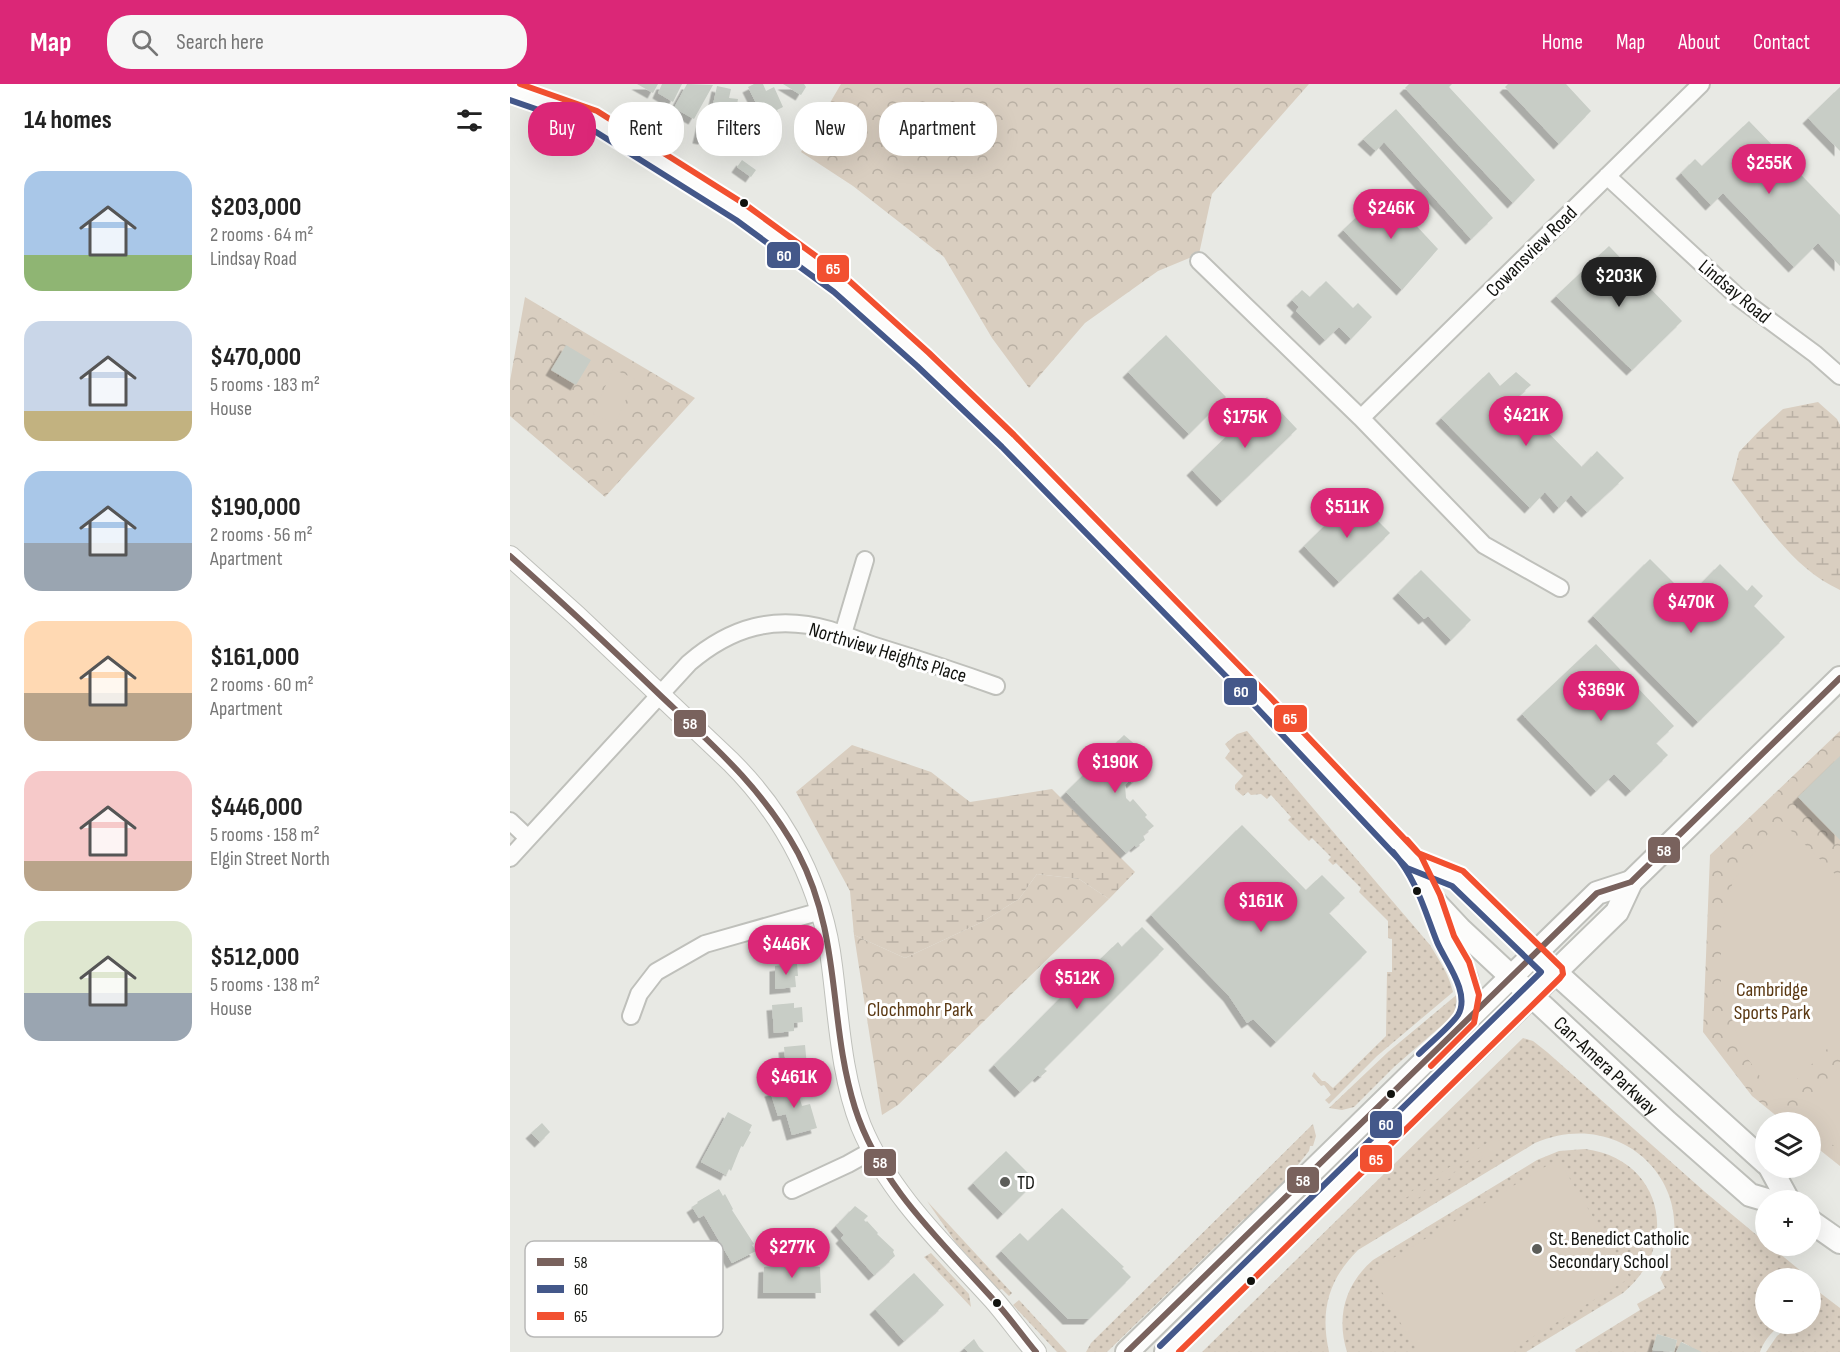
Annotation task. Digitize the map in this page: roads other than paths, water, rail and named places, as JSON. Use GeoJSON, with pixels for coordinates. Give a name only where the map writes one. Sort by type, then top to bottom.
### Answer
{"type":"FeatureCollection","features":[{"type":"Feature","properties":{"kind":"main road","name":"Can-Amera Parkway"},"geometry":{"type":"LineString","coordinates":[[510,90],[592,119],[741,213],[840,285],[1008,441],[1263,702],[1413,861],[1432,899],[1460,929],[1641,1099],[1750,1195],[1755,1196]]}},
{"type":"Feature","properties":{"kind":"main road"},"geometry":{"type":"LineString","coordinates":[[1166,1352],[1617,912],[1631,882],[1840,678]]}},
{"type":"Feature","properties":{"kind":"main road","name":"Can-Amera Parkway"},"geometry":{"type":"LineString","coordinates":[[1413,861],[1458,878],[1554,972],[1755,1153]]}},
{"type":"Feature","properties":{"kind":"main road"},"geometry":{"type":"LineString","coordinates":[[1127,1352],[1597,892],[1631,882]]}},
{"type":"Feature","properties":{"kind":"main road"},"geometry":{"type":"LineString","coordinates":[[1432,899],[1446,940],[1466,978],[1470,996],[1467,1018]]}},
{"type":"Feature","properties":{"kind":"main road"},"geometry":{"type":"LineString","coordinates":[[1821,1229],[1840,1242]]}},
{"type":"Feature","properties":{"kind":"street","name":"Cowansview Road"},"geometry":{"type":"LineString","coordinates":[[1361,418],[1701,84]]}},
{"type":"Feature","properties":{"kind":"street","name":"Lindsay Road"},"geometry":{"type":"LineString","coordinates":[[1607,176],[1738,297],[1815,354],[1840,376]]}},
{"type":"Feature","properties":{"kind":"street"},"geometry":{"type":"LineString","coordinates":[[1199,261],[1361,418],[1484,544],[1560,588]]}},
{"type":"Feature","properties":{"kind":"street"},"geometry":{"type":"LineString","coordinates":[[510,556],[578,616],[745,776],[768,804],[802,861],[821,911],[832,965],[840,1044],[848,1084],[862,1128],[898,1192],[1007,1314],[1036,1352]]}},
{"type":"Feature","properties":{"kind":"street"},"geometry":{"type":"LineString","coordinates":[[843,634],[865,560]]}},
{"type":"Feature","properties":{"kind":"street","name":"Northview Heights Place"},"geometry":{"type":"LineString","coordinates":[[510,858],[659,695],[705,650],[720,639],[737,631],[773,623],[804,624],[843,634],[996,686]]}},
{"type":"Feature","properties":{"kind":"street"},"geometry":{"type":"LineString","coordinates":[[510,821],[528,838]]}},
{"type":"Feature","properties":{"kind":"street"},"geometry":{"type":"LineString","coordinates":[[631,1016],[639,994],[656,972],[695,950],[705,945],[821,911]]}},
{"type":"Feature","properties":{"kind":"street"},"geometry":{"type":"LineString","coordinates":[[792,1190],[873,1150]]}},
{"type":"Feature","properties":{"kind":"place","name":"TD"},"geometry":{"type":"Point","coordinates":[1005,1182]}},
{"type":"Feature","properties":{"kind":"place","name":"St. Benedict Catholic Secondary School"},"geometry":{"type":"Point","coordinates":[1537,1249]}},
{"type":"Feature","properties":{"kind":"park label","name":"Cambridge Sports Park"},"geometry":{"type":"Point","coordinates":[1772,1000]}},
{"type":"Feature","properties":{"kind":"park label","name":"Clochmohr Park"},"geometry":{"type":"Point","coordinates":[920,1009]}}]}
